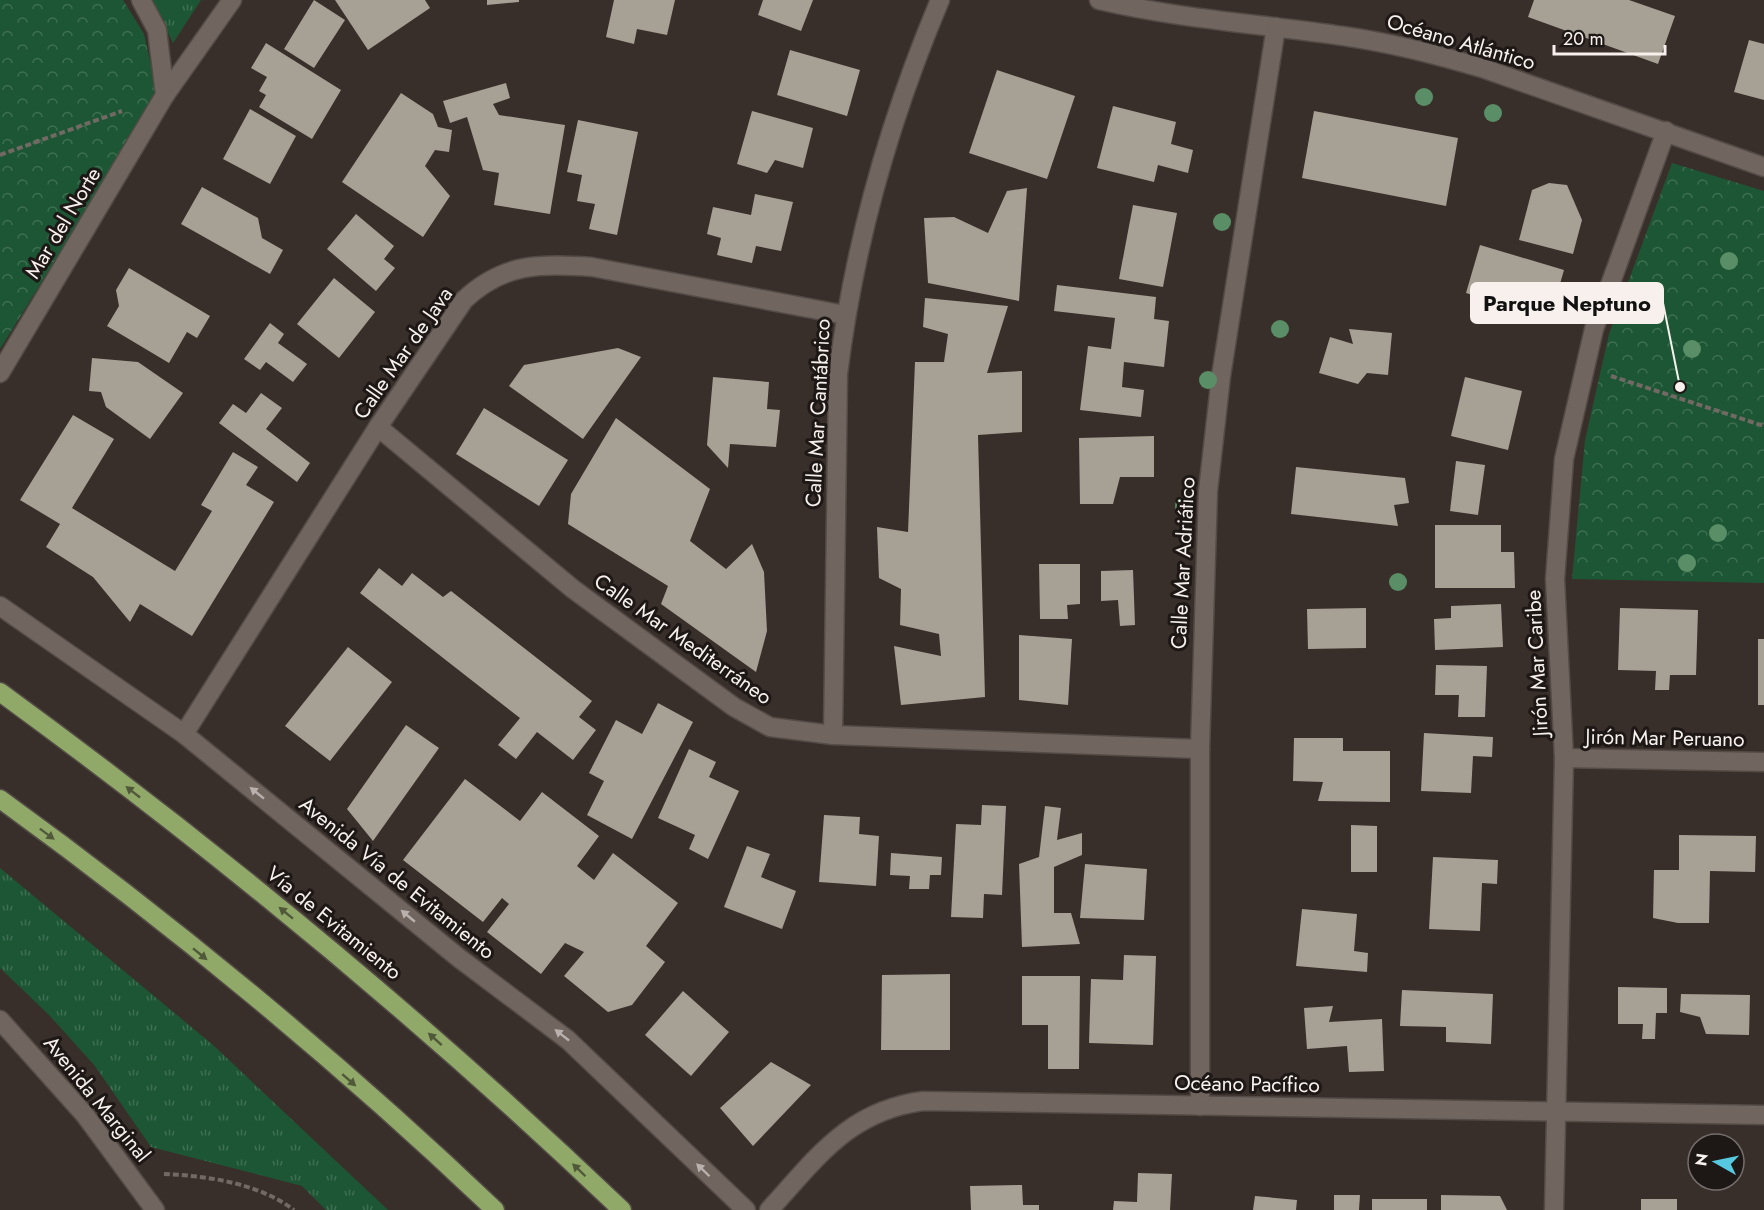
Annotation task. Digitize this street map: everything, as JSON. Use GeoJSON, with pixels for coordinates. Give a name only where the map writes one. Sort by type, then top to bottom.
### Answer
{"type":"FeatureCollection","features":[{"type":"Feature","properties":{"kind":"highway","name":"Vía de Evitamiento"},"geometry":{"type":"LineString","coordinates":[[0,692],[221,860],[376,986],[622,1210]]}},
{"type":"Feature","properties":{"kind":"highway"},"geometry":{"type":"LineString","coordinates":[[0,799],[247,992],[371,1098],[495,1210]]}},
{"type":"Feature","properties":{"kind":"street"},"geometry":{"type":"LineString","coordinates":[[141,0],[157,30],[165,95]]}},
{"type":"Feature","properties":{"kind":"street","name":"Mar del Norte"},"geometry":{"type":"LineString","coordinates":[[0,373],[165,95],[232,0]]}},
{"type":"Feature","properties":{"kind":"street","name":"Calle Mar Cantábrico"},"geometry":{"type":"LineString","coordinates":[[833,735],[838,374],[845,315],[860,238],[880,163],[918,54],[940,0]]}},
{"type":"Feature","properties":{"kind":"street","name":"Océano Atlántico"},"geometry":{"type":"LineString","coordinates":[[1099,0],[1181,15],[1393,44],[1440,55],[1666,131],[1764,167]]}},
{"type":"Feature","properties":{"kind":"street","name":"Calle Mar Adriático"},"geometry":{"type":"LineString","coordinates":[[1200,1106],[1200,749],[1208,491],[1221,376],[1276,27]]}},
{"type":"Feature","properties":{"kind":"street","name":"Jirón Mar Caribe"},"geometry":{"type":"LineString","coordinates":[[1554,1210],[1564,758],[1555,579],[1564,459],[1582,369],[1594,329],[1666,131]]}},
{"type":"Feature","properties":{"kind":"street","name":"Calle Mar de Java"},"geometry":{"type":"LineString","coordinates":[[184,734],[378,427],[464,300],[481,284],[503,273],[526,267],[556,264],[592,267],[845,315]]}},
{"type":"Feature","properties":{"kind":"street","name":"Calle Mar Mediterráneo"},"geometry":{"type":"LineString","coordinates":[[378,427],[573,589],[734,707],[770,727],[833,735],[1200,749]]}},
{"type":"Feature","properties":{"kind":"street","name":"Avenida Vía de Evitamiento"},"geometry":{"type":"LineString","coordinates":[[0,606],[184,734],[459,958],[568,1040],[746,1210]]}},
{"type":"Feature","properties":{"kind":"street","name":"Jirón Mar Peruano"},"geometry":{"type":"LineString","coordinates":[[1564,758],[1764,762]]}},
{"type":"Feature","properties":{"kind":"street","name":"Avenida Marginal"},"geometry":{"type":"LineString","coordinates":[[0,1020],[86,1115],[155,1210]]}},
{"type":"Feature","properties":{"kind":"street","name":"Océano Pacífico"},"geometry":{"type":"LineString","coordinates":[[769,1210],[839,1137],[856,1123],[888,1107],[923,1101],[1764,1115]]}},
{"type":"Feature","properties":{"kind":"path"},"geometry":{"type":"LineString","coordinates":[[0,155],[165,95]]}},
{"type":"Feature","properties":{"kind":"path"},"geometry":{"type":"LineString","coordinates":[[1582,369],[1615,377],[1764,426]]}},
{"type":"Feature","properties":{"kind":"path"},"geometry":{"type":"LineString","coordinates":[[127,1172],[206,1176],[277,1198],[294,1210]]}},
{"type":"Feature","properties":{"kind":"green space"},"geometry":{"type":"Polygon","coordinates":[[[0,0],[123,0],[144,34],[156,88],[143,119],[0,349],[0,0]]]}},
{"type":"Feature","properties":{"kind":"green space"},"geometry":{"type":"Polygon","coordinates":[[[152,0],[201,0],[173,43],[152,0]]]}},
{"type":"Feature","properties":{"kind":"green space"},"geometry":{"type":"Polygon","coordinates":[[[1672,163],[1764,191],[1764,583],[1572,579],[1585,440],[1609,334],[1672,163]]]}},
{"type":"Feature","properties":{"kind":"green space"},"geometry":{"type":"Polygon","coordinates":[[[0,868],[213,1045],[388,1210],[326,1210],[302,1186],[151,1147],[95,1066],[49,1015],[0,968],[0,868]]]}},
{"type":"Feature","properties":{"kind":"building"},"geometry":{"type":"Polygon","coordinates":[[[314,0],[345,20],[314,68],[284,49],[314,0]]]}},
{"type":"Feature","properties":{"kind":"building"},"geometry":{"type":"Polygon","coordinates":[[[335,0],[425,0],[430,8],[368,50],[335,0]]]}},
{"type":"Feature","properties":{"kind":"building"},"geometry":{"type":"Polygon","coordinates":[[[487,0],[519,0],[519,2],[487,5],[487,0]]]}},
{"type":"Feature","properties":{"kind":"building"},"geometry":{"type":"Polygon","coordinates":[[[614,0],[675,0],[667,35],[637,29],[634,44],[606,37],[614,0]]]}},
{"type":"Feature","properties":{"kind":"building"},"geometry":{"type":"Polygon","coordinates":[[[763,0],[813,0],[801,31],[758,15],[763,0]]]}},
{"type":"Feature","properties":{"kind":"building"},"geometry":{"type":"Polygon","coordinates":[[[1534,0],[1629,0],[1675,16],[1658,64],[1528,17],[1534,0]]]}},
{"type":"Feature","properties":{"kind":"building"},"geometry":{"type":"Polygon","coordinates":[[[1749,40],[1764,44],[1764,100],[1734,92],[1749,40]]]}},
{"type":"Feature","properties":{"kind":"building"},"geometry":{"type":"Polygon","coordinates":[[[266,43],[341,90],[312,139],[259,107],[266,95],[259,91],[267,77],[251,68],[266,43]]]}},
{"type":"Feature","properties":{"kind":"building"},"geometry":{"type":"Polygon","coordinates":[[[790,50],[860,70],[847,116],[777,95],[790,50]]]}},
{"type":"Feature","properties":{"kind":"building"},"geometry":{"type":"Polygon","coordinates":[[[997,70],[1075,96],[1047,179],[969,153],[997,70]]]}},
{"type":"Feature","properties":{"kind":"building"},"geometry":{"type":"Polygon","coordinates":[[[506,83],[510,98],[493,104],[499,115],[565,125],[550,214],[494,205],[499,173],[483,170],[467,117],[450,123],[443,101],[506,83]]]}},
{"type":"Feature","properties":{"kind":"building"},"geometry":{"type":"Polygon","coordinates":[[[401,93],[433,114],[438,127],[452,130],[449,152],[435,150],[425,166],[450,196],[423,237],[342,182],[401,93]]]}},
{"type":"Feature","properties":{"kind":"building"},"geometry":{"type":"Polygon","coordinates":[[[1113,106],[1176,122],[1171,144],[1193,150],[1188,173],[1158,165],[1154,182],[1097,168],[1113,106]]]}},
{"type":"Feature","properties":{"kind":"building"},"geometry":{"type":"Polygon","coordinates":[[[250,109],[296,136],[270,184],[223,159],[250,109]]]}},
{"type":"Feature","properties":{"kind":"building"},"geometry":{"type":"Polygon","coordinates":[[[752,111],[813,128],[803,168],[775,160],[767,173],[737,164],[752,111]]]}},
{"type":"Feature","properties":{"kind":"building"},"geometry":{"type":"Polygon","coordinates":[[[1314,111],[1458,138],[1446,206],[1302,178],[1314,111]]]}},
{"type":"Feature","properties":{"kind":"building"},"geometry":{"type":"Polygon","coordinates":[[[578,120],[638,132],[617,235],[589,229],[595,204],[577,201],[582,175],[567,172],[578,120]]]}},
{"type":"Feature","properties":{"kind":"building"},"geometry":{"type":"Polygon","coordinates":[[[1549,183],[1567,185],[1582,220],[1573,254],[1519,240],[1532,190],[1549,183]]]}},
{"type":"Feature","properties":{"kind":"building"},"geometry":{"type":"Polygon","coordinates":[[[202,187],[258,218],[262,238],[283,250],[270,274],[181,224],[202,187]]]}},
{"type":"Feature","properties":{"kind":"building"},"geometry":{"type":"Polygon","coordinates":[[[1027,188],[1019,301],[928,283],[924,218],[954,217],[988,233],[1007,191],[1027,188]]]}},
{"type":"Feature","properties":{"kind":"building"},"geometry":{"type":"Polygon","coordinates":[[[755,194],[793,202],[781,251],[756,246],[752,263],[717,255],[721,238],[707,234],[713,207],[751,215],[755,194]]]}},
{"type":"Feature","properties":{"kind":"building"},"geometry":{"type":"Polygon","coordinates":[[[1133,205],[1177,213],[1163,287],[1119,279],[1133,205]]]}},
{"type":"Feature","properties":{"kind":"building"},"geometry":{"type":"Polygon","coordinates":[[[356,214],[394,246],[384,259],[395,268],[376,291],[327,249],[356,214]]]}},
{"type":"Feature","properties":{"kind":"building"},"geometry":{"type":"Polygon","coordinates":[[[1480,245],[1564,270],[1550,318],[1466,293],[1480,245]]]}},
{"type":"Feature","properties":{"kind":"building"},"geometry":{"type":"Polygon","coordinates":[[[129,268],[210,316],[197,338],[187,332],[169,363],[107,326],[119,306],[116,290],[129,268]]]}},
{"type":"Feature","properties":{"kind":"building"},"geometry":{"type":"Polygon","coordinates":[[[334,278],[375,312],[339,358],[297,324],[334,278]]]}},
{"type":"Feature","properties":{"kind":"building"},"geometry":{"type":"Polygon","coordinates":[[[1057,285],[1156,297],[1154,319],[1169,321],[1164,367],[1124,362],[1122,387],[1144,390],[1141,417],[1080,410],[1088,346],[1111,349],[1115,318],[1054,311],[1057,285]]]}},
{"type":"Feature","properties":{"kind":"building"},"geometry":{"type":"Polygon","coordinates":[[[925,298],[1008,306],[987,373],[1022,371],[1022,432],[978,435],[985,697],[901,705],[894,646],[941,656],[939,634],[900,625],[901,589],[879,578],[877,527],[908,532],[915,362],[944,362],[948,334],[923,327],[925,298]]]}},
{"type":"Feature","properties":{"kind":"building"},"geometry":{"type":"Polygon","coordinates":[[[270,323],[284,334],[278,343],[307,364],[293,382],[266,362],[260,370],[244,359],[270,323]]]}},
{"type":"Feature","properties":{"kind":"building"},"geometry":{"type":"Polygon","coordinates":[[[1349,329],[1392,333],[1388,375],[1367,373],[1358,384],[1319,373],[1330,337],[1353,344],[1349,329]]]}},
{"type":"Feature","properties":{"kind":"building"},"geometry":{"type":"Polygon","coordinates":[[[618,348],[641,357],[583,439],[509,386],[524,365],[618,348]]]}},
{"type":"Feature","properties":{"kind":"building"},"geometry":{"type":"Polygon","coordinates":[[[92,358],[138,362],[183,393],[150,439],[106,407],[101,392],[89,391],[92,358]]]}},
{"type":"Feature","properties":{"kind":"building"},"geometry":{"type":"Polygon","coordinates":[[[713,377],[769,382],[767,409],[780,410],[776,447],[730,444],[728,468],[707,445],[713,377]]]}},
{"type":"Feature","properties":{"kind":"building"},"geometry":{"type":"Polygon","coordinates":[[[1465,377],[1522,391],[1508,450],[1451,436],[1465,377]]]}},
{"type":"Feature","properties":{"kind":"building"},"geometry":{"type":"Polygon","coordinates":[[[261,393],[282,408],[266,429],[310,463],[297,482],[219,423],[233,404],[246,413],[261,393]]]}},
{"type":"Feature","properties":{"kind":"building"},"geometry":{"type":"Polygon","coordinates":[[[484,408],[568,460],[539,506],[456,454],[484,408]]]}},
{"type":"Feature","properties":{"kind":"building"},"geometry":{"type":"Polygon","coordinates":[[[73,415],[114,439],[72,508],[175,571],[212,511],[201,505],[233,452],[258,467],[246,485],[274,502],[192,636],[140,604],[130,622],[93,577],[46,547],[60,524],[20,500],[73,415]]]}},
{"type":"Feature","properties":{"kind":"building"},"geometry":{"type":"Polygon","coordinates":[[[616,418],[710,489],[690,541],[726,569],[752,544],[764,572],[767,631],[756,672],[661,604],[668,586],[568,524],[571,494],[616,418]]]}},
{"type":"Feature","properties":{"kind":"building"},"geometry":{"type":"Polygon","coordinates":[[[1154,436],[1154,477],[1120,477],[1113,504],[1080,504],[1079,438],[1154,436]]]}},
{"type":"Feature","properties":{"kind":"building"},"geometry":{"type":"Polygon","coordinates":[[[1456,461],[1485,465],[1478,515],[1450,511],[1456,461]]]}},
{"type":"Feature","properties":{"kind":"building"},"geometry":{"type":"Polygon","coordinates":[[[1296,467],[1405,478],[1409,503],[1394,505],[1398,526],[1291,514],[1296,467]]]}},
{"type":"Feature","properties":{"kind":"building"},"geometry":{"type":"Polygon","coordinates":[[[1435,525],[1501,525],[1501,552],[1514,552],[1515,588],[1435,588],[1435,525]]]}},
{"type":"Feature","properties":{"kind":"building"},"geometry":{"type":"Polygon","coordinates":[[[1039,564],[1080,564],[1080,604],[1067,605],[1068,619],[1040,619],[1039,564]]]}},
{"type":"Feature","properties":{"kind":"building"},"geometry":{"type":"Polygon","coordinates":[[[379,568],[402,586],[412,573],[443,597],[451,591],[592,701],[579,717],[596,730],[573,760],[537,732],[516,759],[498,745],[520,718],[360,593],[379,568]]]}},
{"type":"Feature","properties":{"kind":"building"},"geometry":{"type":"Polygon","coordinates":[[[1133,570],[1135,625],[1120,626],[1118,600],[1101,601],[1101,571],[1133,570]]]}},
{"type":"Feature","properties":{"kind":"building"},"geometry":{"type":"Polygon","coordinates":[[[1501,604],[1503,647],[1435,650],[1434,619],[1451,618],[1451,606],[1501,604]]]}},
{"type":"Feature","properties":{"kind":"building"},"geometry":{"type":"Polygon","coordinates":[[[1366,608],[1366,648],[1308,649],[1307,609],[1366,608]]]}},
{"type":"Feature","properties":{"kind":"building"},"geometry":{"type":"Polygon","coordinates":[[[1620,608],[1698,610],[1696,675],[1670,675],[1669,690],[1655,690],[1656,671],[1618,670],[1620,608]]]}},
{"type":"Feature","properties":{"kind":"building"},"geometry":{"type":"Polygon","coordinates":[[[1019,635],[1072,639],[1068,705],[1019,700],[1019,635]]]}},
{"type":"Feature","properties":{"kind":"building"},"geometry":{"type":"Polygon","coordinates":[[[1758,639],[1764,639],[1764,705],[1758,705],[1758,639]]]}},
{"type":"Feature","properties":{"kind":"building"},"geometry":{"type":"Polygon","coordinates":[[[348,647],[392,682],[330,761],[285,726],[348,647]]]}},
{"type":"Feature","properties":{"kind":"building"},"geometry":{"type":"Polygon","coordinates":[[[1436,665],[1487,666],[1485,717],[1458,717],[1459,695],[1435,695],[1436,665]]]}},
{"type":"Feature","properties":{"kind":"building"},"geometry":{"type":"Polygon","coordinates":[[[658,703],[693,722],[632,839],[587,815],[604,781],[589,773],[616,720],[642,734],[658,703]]]}},
{"type":"Feature","properties":{"kind":"building"},"geometry":{"type":"Polygon","coordinates":[[[406,725],[439,748],[373,841],[347,809],[406,725]]]}},
{"type":"Feature","properties":{"kind":"building"},"geometry":{"type":"Polygon","coordinates":[[[1424,733],[1493,737],[1492,757],[1473,756],[1471,793],[1421,791],[1424,733]]]}},
{"type":"Feature","properties":{"kind":"building"},"geometry":{"type":"Polygon","coordinates":[[[1294,738],[1343,738],[1343,751],[1390,751],[1390,802],[1318,801],[1323,782],[1293,781],[1294,738]]]}},
{"type":"Feature","properties":{"kind":"building"},"geometry":{"type":"Polygon","coordinates":[[[689,749],[716,762],[709,777],[739,791],[708,859],[689,849],[695,835],[658,818],[689,749]]]}},
{"type":"Feature","properties":{"kind":"building"},"geometry":{"type":"Polygon","coordinates":[[[465,779],[520,821],[542,792],[599,836],[577,866],[594,880],[613,853],[678,903],[646,946],[665,962],[632,1005],[608,1012],[564,976],[584,952],[565,943],[541,974],[487,932],[509,904],[502,898],[483,922],[403,860],[465,779]]]}},
{"type":"Feature","properties":{"kind":"building"},"geometry":{"type":"Polygon","coordinates":[[[982,805],[1006,806],[1002,895],[984,894],[983,918],[951,917],[956,824],[981,825],[982,805]]]}},
{"type":"Feature","properties":{"kind":"building"},"geometry":{"type":"Polygon","coordinates":[[[1045,806],[1061,808],[1057,840],[1082,833],[1082,855],[1054,867],[1054,913],[1071,913],[1080,944],[1022,947],[1019,864],[1039,857],[1045,806]]]}},
{"type":"Feature","properties":{"kind":"building"},"geometry":{"type":"Polygon","coordinates":[[[824,815],[860,817],[859,834],[879,836],[876,886],[819,882],[824,815]]]}},
{"type":"Feature","properties":{"kind":"building"},"geometry":{"type":"Polygon","coordinates":[[[1351,825],[1377,826],[1377,872],[1351,872],[1351,825]]]}},
{"type":"Feature","properties":{"kind":"building"},"geometry":{"type":"Polygon","coordinates":[[[1679,835],[1756,836],[1755,872],[1710,871],[1709,923],[1678,923],[1653,918],[1654,870],[1679,870],[1679,835]]]}},
{"type":"Feature","properties":{"kind":"building"},"geometry":{"type":"Polygon","coordinates":[[[747,846],[770,854],[761,877],[796,891],[782,929],[724,907],[747,846]]]}},
{"type":"Feature","properties":{"kind":"building"},"geometry":{"type":"Polygon","coordinates":[[[891,853],[942,857],[941,875],[930,875],[929,889],[909,889],[910,876],[890,875],[891,853]]]}},
{"type":"Feature","properties":{"kind":"building"},"geometry":{"type":"Polygon","coordinates":[[[1433,857],[1498,860],[1497,884],[1482,883],[1480,931],[1429,929],[1433,857]]]}},
{"type":"Feature","properties":{"kind":"building"},"geometry":{"type":"Polygon","coordinates":[[[1085,864],[1147,869],[1144,920],[1080,918],[1085,864]]]}},
{"type":"Feature","properties":{"kind":"building"},"geometry":{"type":"Polygon","coordinates":[[[1302,909],[1357,914],[1354,951],[1368,953],[1367,972],[1296,966],[1302,909]]]}},
{"type":"Feature","properties":{"kind":"building"},"geometry":{"type":"Polygon","coordinates":[[[1124,955],[1156,956],[1153,1045],[1089,1043],[1091,979],[1123,980],[1124,955]]]}},
{"type":"Feature","properties":{"kind":"building"},"geometry":{"type":"Polygon","coordinates":[[[950,974],[950,1050],[881,1050],[882,975],[950,974]]]}},
{"type":"Feature","properties":{"kind":"building"},"geometry":{"type":"Polygon","coordinates":[[[1022,976],[1080,976],[1079,1069],[1048,1069],[1048,1025],[1022,1025],[1022,976]]]}},
{"type":"Feature","properties":{"kind":"building"},"geometry":{"type":"Polygon","coordinates":[[[1618,987],[1667,988],[1667,1013],[1656,1013],[1655,1039],[1642,1039],[1643,1024],[1618,1024],[1618,987]]]}},
{"type":"Feature","properties":{"kind":"building"},"geometry":{"type":"Polygon","coordinates":[[[1402,990],[1493,994],[1491,1044],[1446,1042],[1446,1027],[1400,1026],[1402,990]]]}},
{"type":"Feature","properties":{"kind":"building"},"geometry":{"type":"Polygon","coordinates":[[[683,991],[729,1032],[691,1076],[645,1035],[683,991]]]}},
{"type":"Feature","properties":{"kind":"building"},"geometry":{"type":"Polygon","coordinates":[[[1681,994],[1750,995],[1749,1035],[1706,1034],[1700,1017],[1680,1012],[1681,994]]]}},
{"type":"Feature","properties":{"kind":"building"},"geometry":{"type":"Polygon","coordinates":[[[1333,1006],[1329,1022],[1382,1019],[1384,1071],[1349,1072],[1347,1046],[1307,1049],[1304,1008],[1333,1006]]]}},
{"type":"Feature","properties":{"kind":"building"},"geometry":{"type":"Polygon","coordinates":[[[771,1062],[811,1085],[753,1146],[720,1108],[771,1062]]]}},
{"type":"Feature","properties":{"kind":"building"},"geometry":{"type":"Polygon","coordinates":[[[1138,1173],[1172,1174],[1170,1210],[1113,1210],[1114,1201],[1137,1202],[1138,1173]]]}},
{"type":"Feature","properties":{"kind":"building"},"geometry":{"type":"Polygon","coordinates":[[[1022,1185],[1023,1205],[1039,1205],[1039,1210],[971,1210],[970,1186],[1022,1185]]]}},
{"type":"Feature","properties":{"kind":"building"},"geometry":{"type":"Polygon","coordinates":[[[1334,1195],[1360,1195],[1359,1210],[1334,1210],[1334,1195]]]}},
{"type":"Feature","properties":{"kind":"building"},"geometry":{"type":"Polygon","coordinates":[[[1441,1195],[1500,1196],[1507,1210],[1441,1210],[1441,1195]]]}},
{"type":"Feature","properties":{"kind":"building"},"geometry":{"type":"Polygon","coordinates":[[[1255,1196],[1297,1200],[1296,1210],[1253,1210],[1255,1196]]]}},
{"type":"Feature","properties":{"kind":"building"},"geometry":{"type":"Polygon","coordinates":[[[1372,1199],[1427,1199],[1427,1210],[1372,1210],[1372,1199]]]}},
{"type":"Feature","properties":{"kind":"building"},"geometry":{"type":"Polygon","coordinates":[[[1641,1199],[1677,1199],[1677,1210],[1641,1210],[1641,1199]]]}},
{"type":"Feature","properties":{"kind":"place","name":"Parque Neptuno"},"geometry":{"type":"Point","coordinates":[1680,387]}}]}
